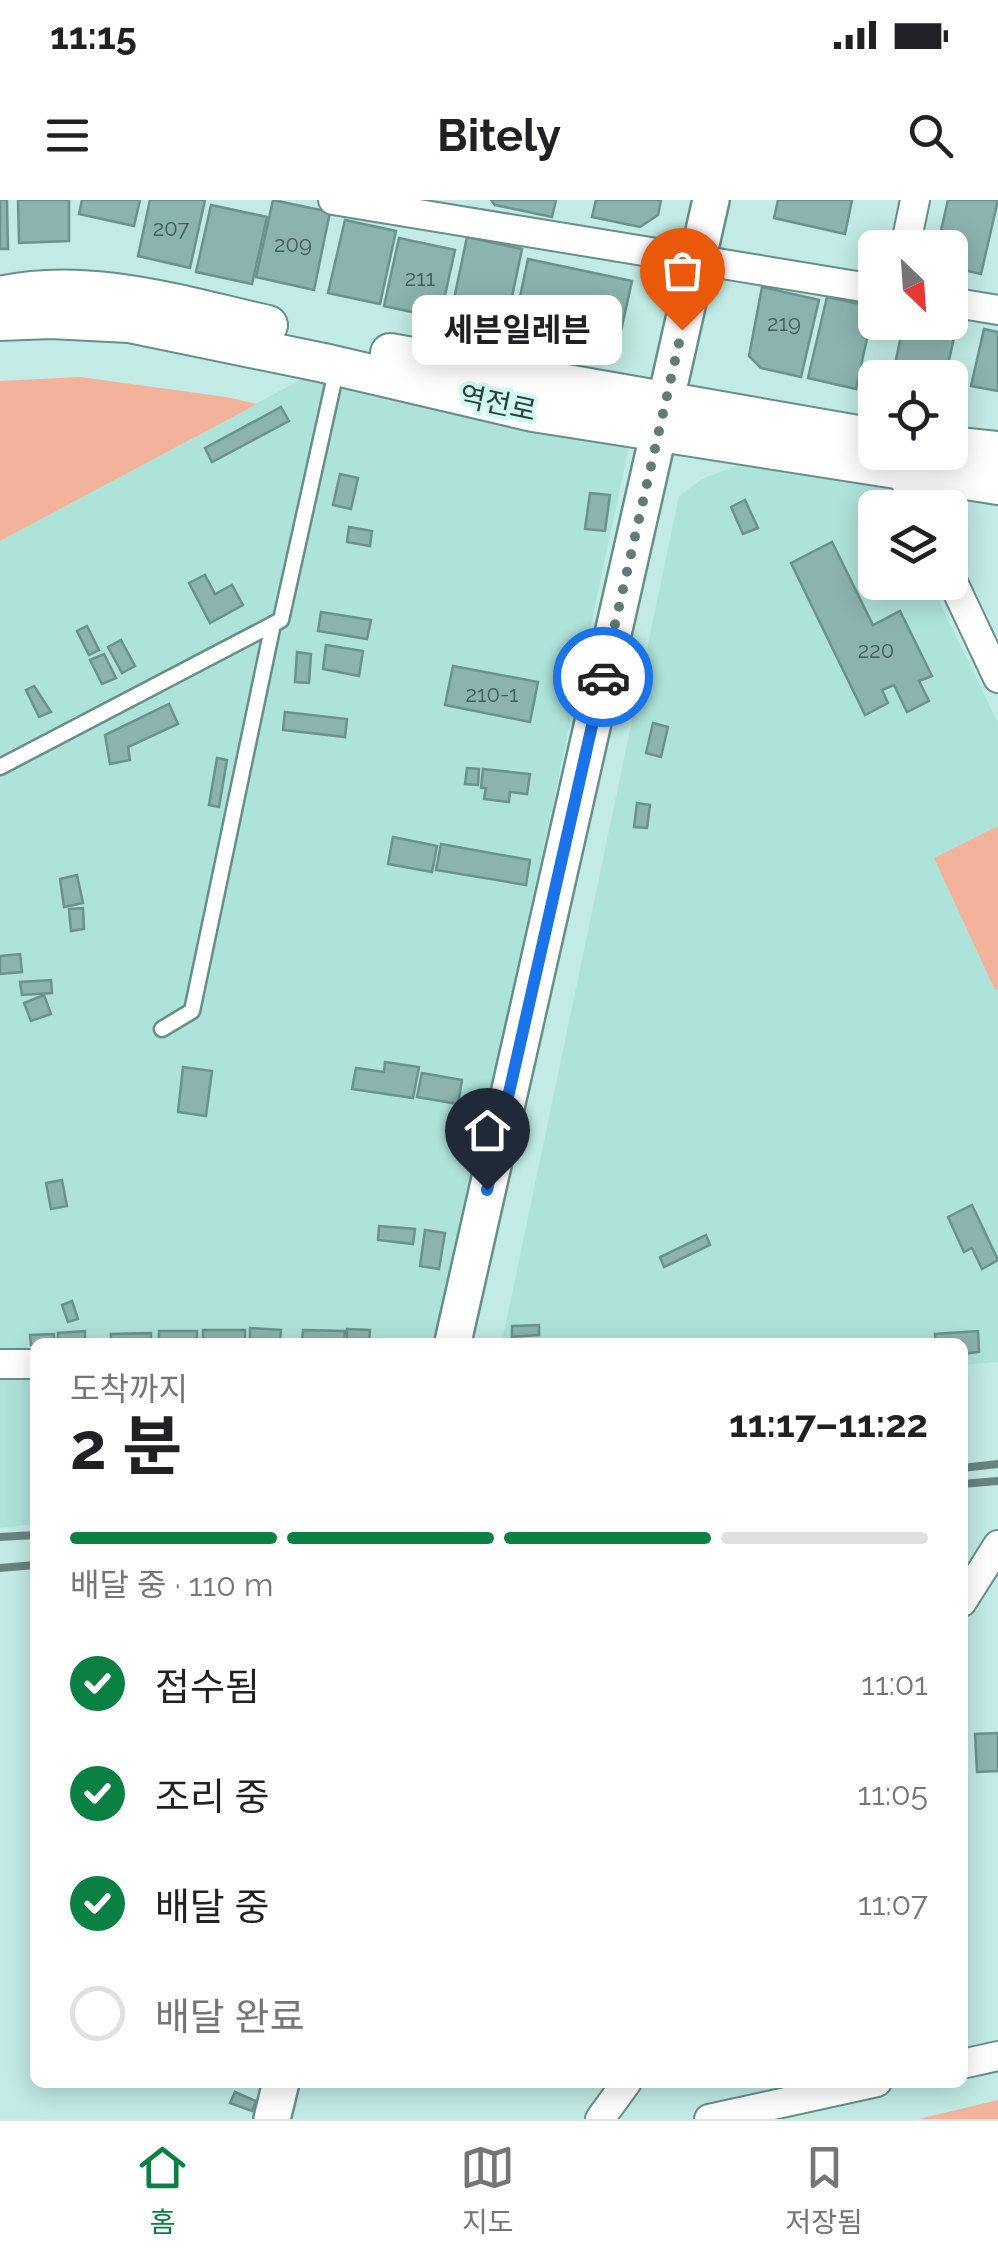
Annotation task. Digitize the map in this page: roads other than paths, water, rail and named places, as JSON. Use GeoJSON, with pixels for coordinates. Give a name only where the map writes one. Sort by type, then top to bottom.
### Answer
{"type":"FeatureCollection","features":[{"type":"Feature","properties":{"kind":"main road","name":"역전로"},"geometry":{"type":"LineString","coordinates":[[0,296],[59,288],[151,299],[858,460]]}},
{"type":"Feature","properties":{"kind":"main road","name":"역전로"},"geometry":{"type":"LineString","coordinates":[[0,321],[51,319],[129,324],[337,366],[534,412],[662,416],[858,436]]}},
{"type":"Feature","properties":{"kind":"main road"},"geometry":{"type":"LineString","coordinates":[[968,448],[998,451]]}},
{"type":"Feature","properties":{"kind":"main road","name":"역전로"},"geometry":{"type":"LineString","coordinates":[[900,470],[998,486]]}},
{"type":"Feature","properties":{"kind":"street"},"geometry":{"type":"LineString","coordinates":[[333,200],[464,210],[698,259],[858,286]]}},
{"type":"Feature","properties":{"kind":"street"},"geometry":{"type":"LineString","coordinates":[[454,1338],[711,200]]}},
{"type":"Feature","properties":{"kind":"street"},"geometry":{"type":"LineString","coordinates":[[908,230],[914,200]]}},
{"type":"Feature","properties":{"kind":"street"},"geometry":{"type":"LineString","coordinates":[[968,305],[998,310]]}},
{"type":"Feature","properties":{"kind":"street"},"geometry":{"type":"LineString","coordinates":[[900,470],[909,490]]}},
{"type":"Feature","properties":{"kind":"street"},"geometry":{"type":"LineString","coordinates":[[961,600],[998,678]]}},
{"type":"Feature","properties":{"kind":"street"},"geometry":{"type":"LineString","coordinates":[[0,1364],[30,1364]]}},
{"type":"Feature","properties":{"kind":"street"},"geometry":{"type":"LineString","coordinates":[[968,1592],[998,1545]]}},
{"type":"Feature","properties":{"kind":"street"},"geometry":{"type":"LineString","coordinates":[[968,2063],[998,2056]]}},
{"type":"Feature","properties":{"kind":"street"},"geometry":{"type":"LineString","coordinates":[[272,2119],[279,2088]]}},
{"type":"Feature","properties":{"kind":"street"},"geometry":{"type":"LineString","coordinates":[[600,2119],[622,2088]]}},
{"type":"Feature","properties":{"kind":"street"},"geometry":{"type":"LineString","coordinates":[[709,2119],[850,2088]]}},
{"type":"Feature","properties":{"kind":"lane"},"geometry":{"type":"LineString","coordinates":[[0,767],[281,620],[337,366]]}},
{"type":"Feature","properties":{"kind":"lane"},"geometry":{"type":"LineString","coordinates":[[162,1029],[192,1011],[273,624]]}},
{"type":"Feature","properties":{"kind":"railway"},"geometry":{"type":"LineString","coordinates":[[968,1467],[998,1464]]}},
{"type":"Feature","properties":{"kind":"railway"},"geometry":{"type":"LineString","coordinates":[[968,1484],[998,1481]]}},
{"type":"Feature","properties":{"kind":"railway"},"geometry":{"type":"LineString","coordinates":[[0,1537],[30,1535]]}},
{"type":"Feature","properties":{"kind":"railway"},"geometry":{"type":"LineString","coordinates":[[0,1568],[30,1565]]}},
{"type":"Feature","properties":{"kind":"place","name":"세븐일레븐"},"geometry":{"type":"Point","coordinates":[682,330]}}]}
